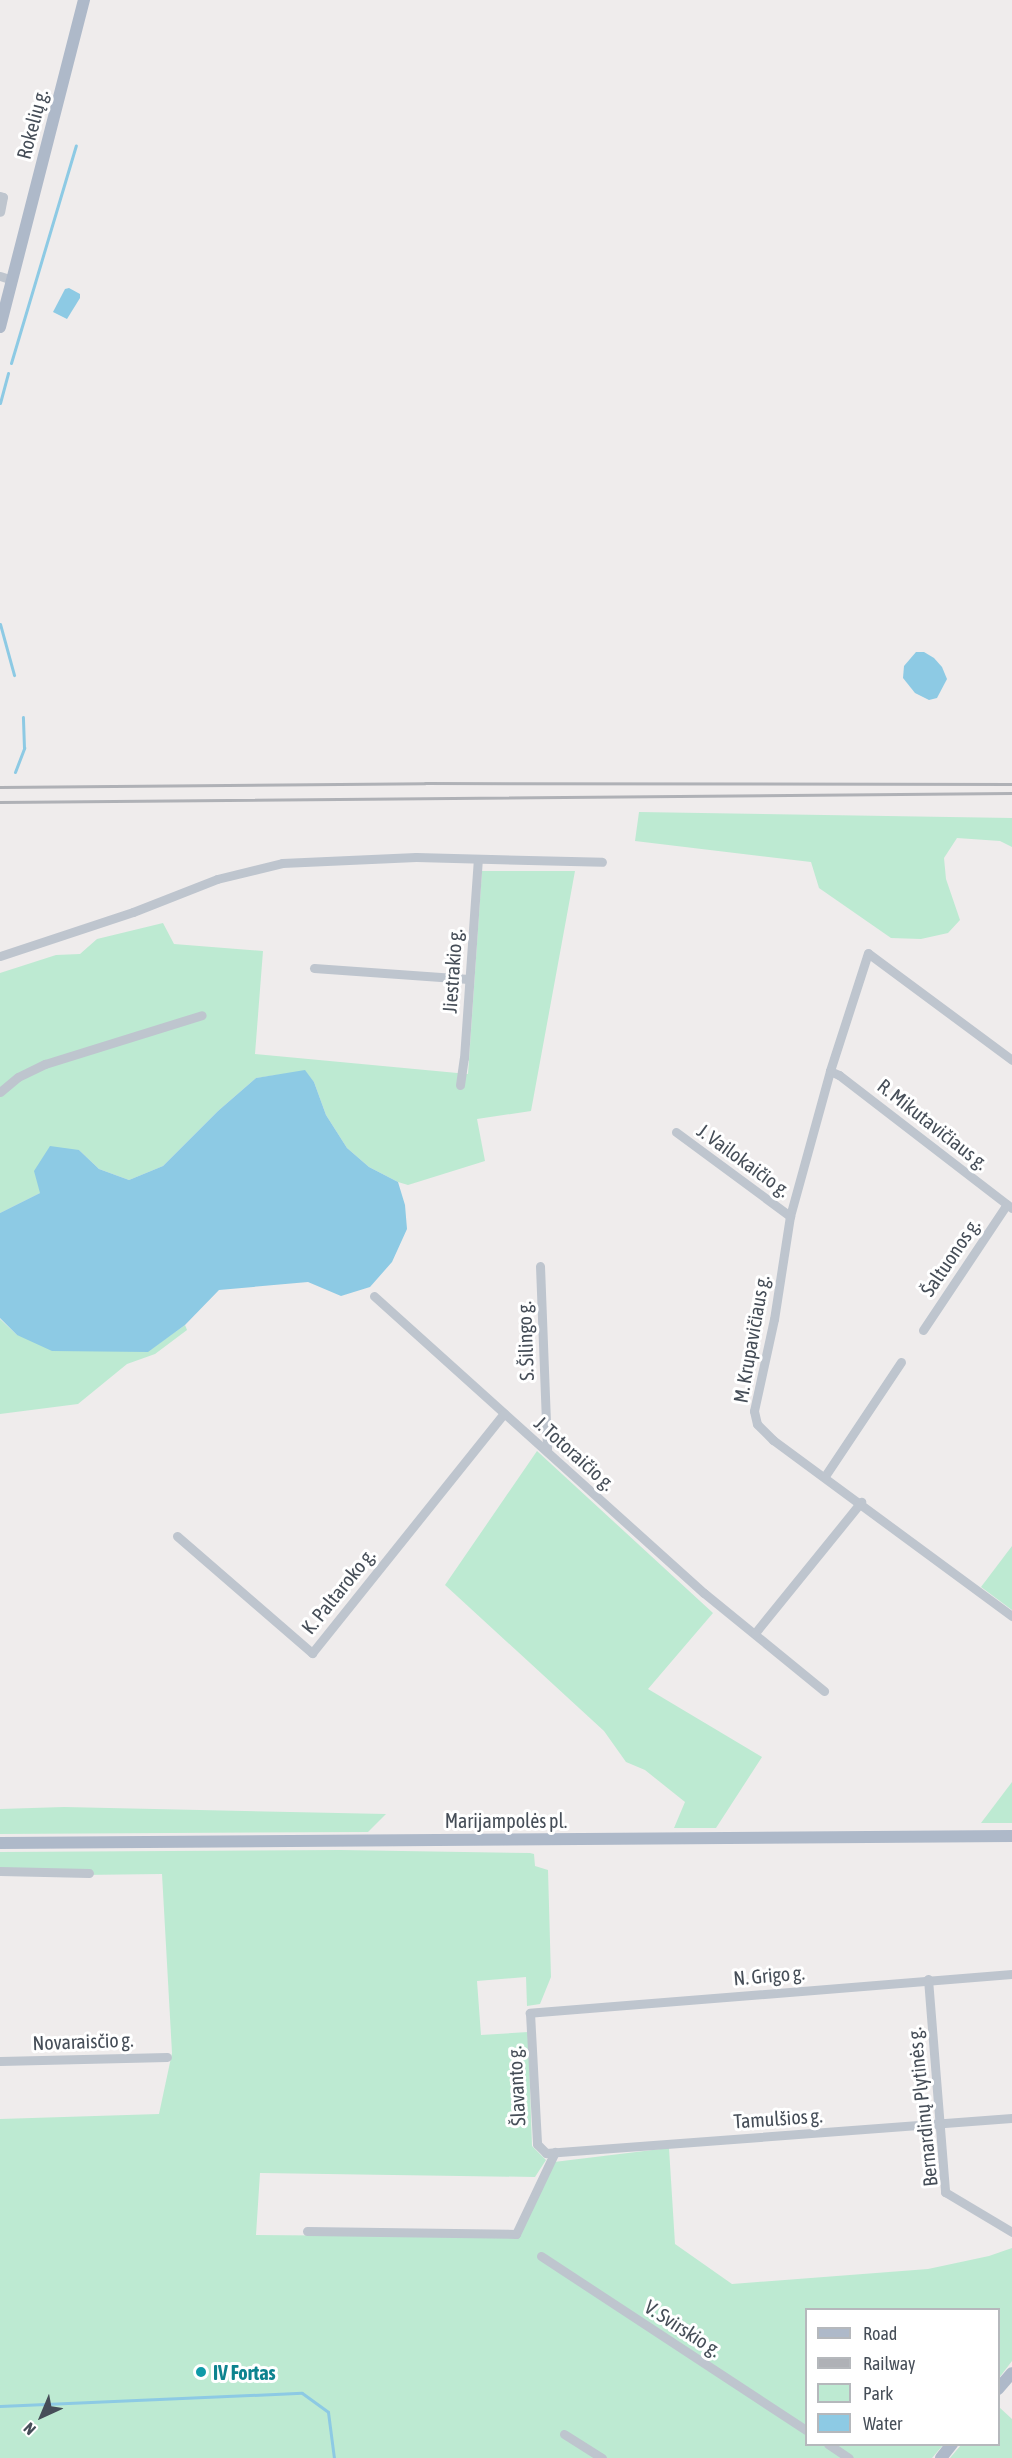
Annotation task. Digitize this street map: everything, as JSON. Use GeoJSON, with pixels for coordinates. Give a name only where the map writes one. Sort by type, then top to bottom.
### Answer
{"type":"FeatureCollection","features":[{"type":"Feature","properties":{"kind":"main road","name":"Rokelių g."},"geometry":{"type":"LineString","coordinates":[[0,327],[6,278],[84,0]]}},
{"type":"Feature","properties":{"kind":"main road","name":"Marijampolės pl."},"geometry":{"type":"LineString","coordinates":[[0,1843],[1012,1836]]}},
{"type":"Feature","properties":{"kind":"main road"},"geometry":{"type":"LineString","coordinates":[[1000,2388],[1012,2373]]}},
{"type":"Feature","properties":{"kind":"main road"},"geometry":{"type":"LineString","coordinates":[[941,2458],[951,2446]]}},
{"type":"Feature","properties":{"kind":"street"},"geometry":{"type":"LineString","coordinates":[[0,196],[3,197],[0,212]]}},
{"type":"Feature","properties":{"kind":"street"},"geometry":{"type":"LineString","coordinates":[[0,956],[133,912],[217,879],[282,863],[417,857],[602,862]]}},
{"type":"Feature","properties":{"kind":"street","name":"Jiestrakio g."},"geometry":{"type":"LineString","coordinates":[[460,1085],[478,859]]}},
{"type":"Feature","properties":{"kind":"street","name":"M. Krupavičiaus g."},"geometry":{"type":"LineString","coordinates":[[1012,1060],[868,953],[830,1071],[790,1216],[774,1319],[754,1411],[757,1424],[773,1440],[861,1502],[1012,1616]]}},
{"type":"Feature","properties":{"kind":"street"},"geometry":{"type":"LineString","coordinates":[[314,968],[469,979]]}},
{"type":"Feature","properties":{"kind":"street"},"geometry":{"type":"LineString","coordinates":[[0,1092],[18,1077],[45,1064],[202,1015]]}},
{"type":"Feature","properties":{"kind":"street","name":"R. Mikutavičiaus g."},"geometry":{"type":"LineString","coordinates":[[830,1071],[839,1075],[1009,1206]]}},
{"type":"Feature","properties":{"kind":"street","name":"J. Vailokaičio g."},"geometry":{"type":"LineString","coordinates":[[676,1132],[790,1216]]}},
{"type":"Feature","properties":{"kind":"street","name":"Šaltuonos g."},"geometry":{"type":"LineString","coordinates":[[923,1330],[1009,1206]]}},
{"type":"Feature","properties":{"kind":"street","name":"S. Šilingo g."},"geometry":{"type":"LineString","coordinates":[[540,1266],[547,1450]]}},
{"type":"Feature","properties":{"kind":"street","name":"J. Totoraičio g."},"geometry":{"type":"LineString","coordinates":[[374,1296],[704,1593],[824,1691]]}},
{"type":"Feature","properties":{"kind":"street"},"geometry":{"type":"LineString","coordinates":[[825,1476],[902,1362]]}},
{"type":"Feature","properties":{"kind":"street","name":"K. Paltaroko g."},"geometry":{"type":"LineString","coordinates":[[177,1536],[312,1653],[504,1413]]}},
{"type":"Feature","properties":{"kind":"street"},"geometry":{"type":"LineString","coordinates":[[755,1634],[861,1502]]}},
{"type":"Feature","properties":{"kind":"street"},"geometry":{"type":"LineString","coordinates":[[0,1871],[88,1872]]}},
{"type":"Feature","properties":{"kind":"street","name":"N. Grigo g."},"geometry":{"type":"LineString","coordinates":[[530,2013],[1012,1974]]}},
{"type":"Feature","properties":{"kind":"street","name":"Bernardinų Plytinės g."},"geometry":{"type":"LineString","coordinates":[[928,1979],[945,2192],[1012,2232]]}},
{"type":"Feature","properties":{"kind":"street","name":"Šlavanto g."},"geometry":{"type":"LineString","coordinates":[[530,2013],[537,2144],[551,2153]]}},
{"type":"Feature","properties":{"kind":"street","name":"Novaraisčio g."},"geometry":{"type":"LineString","coordinates":[[0,2061],[167,2056]]}},
{"type":"Feature","properties":{"kind":"street","name":"Tamulšios g."},"geometry":{"type":"LineString","coordinates":[[551,2153],[1012,2118]]}},
{"type":"Feature","properties":{"kind":"street"},"geometry":{"type":"LineString","coordinates":[[307,2231],[516,2234],[551,2153]]}},
{"type":"Feature","properties":{"kind":"street","name":"V. Svirskio g."},"geometry":{"type":"LineString","coordinates":[[541,2256],[805,2429]]}},
{"type":"Feature","properties":{"kind":"street"},"geometry":{"type":"LineString","coordinates":[[564,2434],[602,2458]]}},
{"type":"Feature","properties":{"kind":"street"},"geometry":{"type":"LineString","coordinates":[[830,2446],[849,2458]]}},
{"type":"Feature","properties":{"kind":"green space"},"geometry":{"type":"Polygon","coordinates":[[[639,812],[1012,818],[1012,847],[1000,841],[957,838],[944,858],[946,879],[960,920],[948,933],[921,939],[891,938],[819,888],[811,862],[635,841],[639,812]]]}},
{"type":"Feature","properties":{"kind":"green space"},"geometry":{"type":"Polygon","coordinates":[[[482,871],[575,871],[531,1111],[477,1119],[485,1161],[408,1185],[398,1182],[369,1167],[347,1148],[326,1115],[314,1082],[305,1071],[256,1078],[218,1111],[163,1166],[129,1180],[99,1169],[79,1150],[40,1193],[0,1213],[0,973],[56,955],[80,954],[97,939],[163,923],[174,944],[263,951],[255,1054],[468,1074],[482,871]]]}},
{"type":"Feature","properties":{"kind":"green space"},"geometry":{"type":"Polygon","coordinates":[[[0,1319],[17,1335],[147,1352],[185,1325],[187,1330],[155,1354],[127,1364],[78,1404],[0,1414],[0,1319]]]}},
{"type":"Feature","properties":{"kind":"green space"},"geometry":{"type":"Polygon","coordinates":[[[537,1451],[713,1613],[648,1689],[762,1757],[716,1828],[674,1828],[685,1802],[645,1770],[626,1762],[604,1731],[445,1585],[537,1451]]]}},
{"type":"Feature","properties":{"kind":"green space"},"geometry":{"type":"Polygon","coordinates":[[[1012,1546],[1012,1610],[981,1587],[1012,1546]]]}},
{"type":"Feature","properties":{"kind":"green space"},"geometry":{"type":"Polygon","coordinates":[[[1012,1782],[1012,1823],[981,1823],[1012,1782]]]}},
{"type":"Feature","properties":{"kind":"green space"},"geometry":{"type":"Polygon","coordinates":[[[64,1807],[386,1814],[368,1832],[0,1834],[0,1809],[64,1807]]]}},
{"type":"Feature","properties":{"kind":"green space"},"geometry":{"type":"Polygon","coordinates":[[[340,1850],[534,1854],[535,1866],[548,1870],[551,1977],[540,2004],[527,2006],[526,1977],[477,1981],[481,2035],[528,2032],[532,2146],[546,2160],[535,2177],[260,2173],[256,2235],[514,2237],[554,2162],[669,2148],[675,2244],[732,2284],[928,2269],[989,2256],[1012,2248],[1012,2361],[1000,2377],[1000,2308],[805,2308],[805,2446],[942,2446],[932,2458],[0,2458],[0,2119],[159,2114],[172,2053],[162,1874],[0,1876],[0,1852],[340,1850]]]}},
{"type":"Feature","properties":{"kind":"green space"},"geometry":{"type":"Polygon","coordinates":[[[1000,2408],[1012,2419],[1012,2458],[950,2458],[960,2446],[1000,2446],[1000,2408]]]}},
{"type":"Feature","properties":{"kind":"water"},"geometry":{"type":"Polygon","coordinates":[[[69,288],[80,294],[80,298],[67,319],[53,312],[65,289],[69,288]]]}},
{"type":"Feature","properties":{"kind":"water"},"geometry":{"type":"Polygon","coordinates":[[[916,652],[924,652],[942,667],[947,679],[937,698],[929,700],[915,693],[903,678],[904,666],[916,652]]]}},
{"type":"Feature","properties":{"kind":"water"},"geometry":{"type":"Polygon","coordinates":[[[305,1070],[314,1082],[326,1115],[347,1148],[369,1167],[398,1182],[405,1205],[407,1229],[392,1262],[370,1287],[341,1296],[308,1282],[219,1290],[185,1325],[148,1352],[52,1351],[17,1335],[0,1318],[0,1213],[40,1193],[34,1171],[50,1146],[79,1150],[99,1169],[129,1180],[163,1166],[218,1111],[256,1078],[305,1070]]]}},
{"type":"Feature","properties":{"kind":"waterway"},"geometry":{"type":"LineString","coordinates":[[11,363],[76,145]]}},
{"type":"Feature","properties":{"kind":"waterway"},"geometry":{"type":"LineString","coordinates":[[0,403],[8,373]]}},
{"type":"Feature","properties":{"kind":"waterway"},"geometry":{"type":"LineString","coordinates":[[0,624],[14,675]]}},
{"type":"Feature","properties":{"kind":"waterway"},"geometry":{"type":"LineString","coordinates":[[15,772],[24,748],[23,717]]}},
{"type":"Feature","properties":{"kind":"waterway"},"geometry":{"type":"LineString","coordinates":[[0,2406],[302,2393],[328,2412],[334,2458]]}},
{"type":"Feature","properties":{"kind":"railway"},"geometry":{"type":"LineString","coordinates":[[0,787],[425,783],[1012,784]]}},
{"type":"Feature","properties":{"kind":"railway"},"geometry":{"type":"LineString","coordinates":[[0,802],[1012,793]]}},
{"type":"Feature","properties":{"kind":"place","name":"IV Fortas"},"geometry":{"type":"Point","coordinates":[201,2372]}}]}
